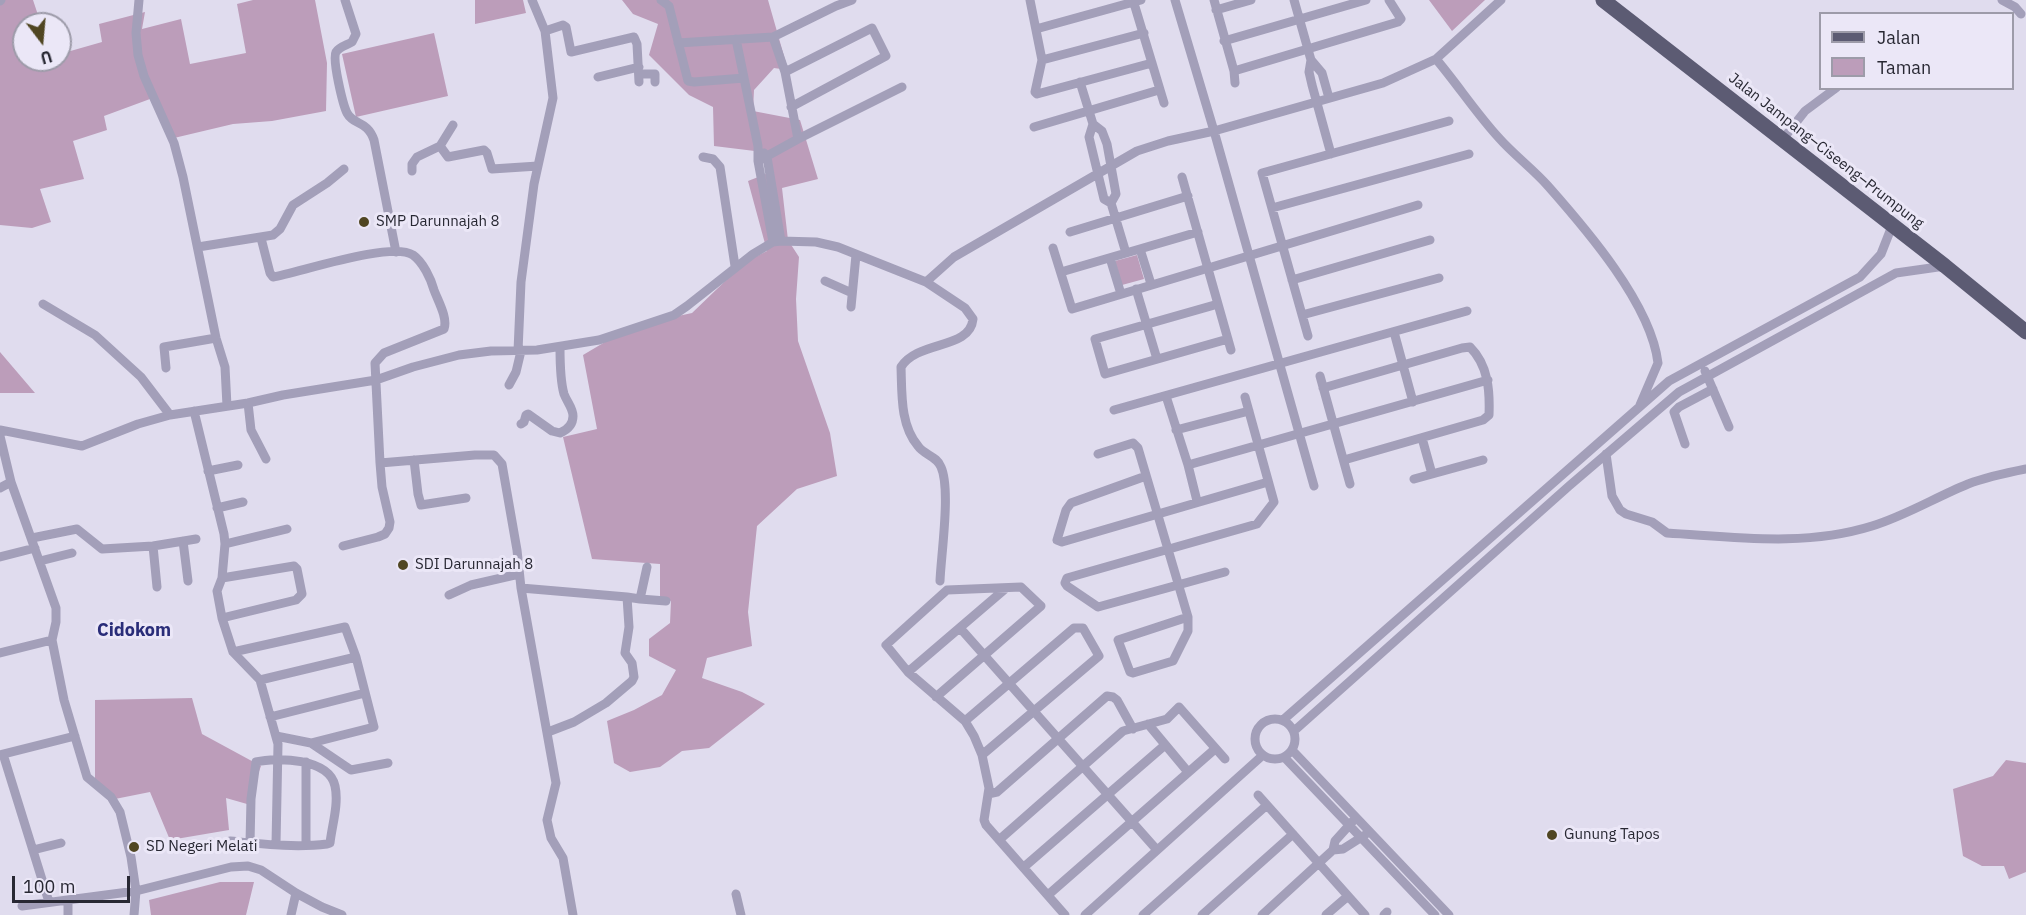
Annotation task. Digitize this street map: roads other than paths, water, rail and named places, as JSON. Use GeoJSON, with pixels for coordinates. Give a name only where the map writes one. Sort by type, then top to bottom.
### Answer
{"type":"FeatureCollection","features":[{"type":"Feature","properties":{"kind":"main road","name":"Jalan Jampang–Ciseeng–Prumpung"},"geometry":{"type":"LineString","coordinates":[[1603,0],[1892,226],[2023,325]]}},
{"type":"Feature","properties":{"kind":"street"},"geometry":{"type":"LineString","coordinates":[[139,0],[136,33],[138,55],[152,97],[165,120],[174,143],[216,338],[225,367],[227,406]]}},
{"type":"Feature","properties":{"kind":"street"},"geometry":{"type":"LineString","coordinates":[[345,0],[356,34],[352,42],[338,49],[334,55],[335,64],[348,114],[371,131],[374,140],[396,252]]}},
{"type":"Feature","properties":{"kind":"street"},"geometry":{"type":"LineString","coordinates":[[509,385],[516,372],[520,351],[521,282],[537,166],[553,98],[545,32],[532,0]]}},
{"type":"Feature","properties":{"kind":"street"},"geometry":{"type":"LineString","coordinates":[[661,0],[669,6],[688,81],[744,78]]}},
{"type":"Feature","properties":{"kind":"street"},"geometry":{"type":"LineString","coordinates":[[678,43],[773,37],[852,0]]}},
{"type":"Feature","properties":{"kind":"street"},"geometry":{"type":"LineString","coordinates":[[1030,0],[1042,62],[1034,90],[1036,94],[1152,63]]}},
{"type":"Feature","properties":{"kind":"street"},"geometry":{"type":"LineString","coordinates":[[1175,0],[1250,255],[1314,486]]}},
{"type":"Feature","properties":{"kind":"street"},"geometry":{"type":"LineString","coordinates":[[1235,83],[1234,71],[1215,5],[1251,0]]}},
{"type":"Feature","properties":{"kind":"street"},"geometry":{"type":"LineString","coordinates":[[1294,0],[1311,60],[1322,73],[1329,98]]}},
{"type":"Feature","properties":{"kind":"street"},"geometry":{"type":"LineString","coordinates":[[1224,41],[1366,0]]}},
{"type":"Feature","properties":{"kind":"street"},"geometry":{"type":"LineString","coordinates":[[1234,71],[1398,22],[1401,19],[1400,15],[1389,0]]}},
{"type":"Feature","properties":{"kind":"street"},"geometry":{"type":"LineString","coordinates":[[926,282],[954,257],[1137,151],[1383,83],[1439,56],[1501,0]]}},
{"type":"Feature","properties":{"kind":"street"},"geometry":{"type":"LineString","coordinates":[[2002,0],[2015,7],[2021,14]]}},
{"type":"Feature","properties":{"kind":"street"},"geometry":{"type":"LineString","coordinates":[[1036,29],[1136,1],[1164,103]]}},
{"type":"Feature","properties":{"kind":"street"},"geometry":{"type":"LineString","coordinates":[[545,32],[562,25],[566,27],[571,52],[634,37],[637,44],[639,74]]}},
{"type":"Feature","properties":{"kind":"street"},"geometry":{"type":"LineString","coordinates":[[784,72],[872,28],[886,56],[791,107]]}},
{"type":"Feature","properties":{"kind":"street"},"geometry":{"type":"LineString","coordinates":[[1042,62],[1144,33]]}},
{"type":"Feature","properties":{"kind":"street"},"geometry":{"type":"LineString","coordinates":[[773,37],[784,72],[798,139]]}},
{"type":"Feature","properties":{"kind":"street"},"geometry":{"type":"LineString","coordinates":[[736,39],[758,146],[763,159],[777,241]]}},
{"type":"Feature","properties":{"kind":"street"},"geometry":{"type":"LineString","coordinates":[[1439,56],[1499,138],[1548,186],[1616,271],[1652,335],[1657,356],[1658,363],[1639,407]]}},
{"type":"Feature","properties":{"kind":"street"},"geometry":{"type":"LineString","coordinates":[[1311,60],[1309,72],[1331,154]]}},
{"type":"Feature","properties":{"kind":"street"},"geometry":{"type":"LineString","coordinates":[[598,77],[655,74],[655,82]]}},
{"type":"Feature","properties":{"kind":"street"},"geometry":{"type":"LineString","coordinates":[[1080,82],[1093,124],[1105,135],[1116,194],[1111,203]]}},
{"type":"Feature","properties":{"kind":"street"},"geometry":{"type":"LineString","coordinates":[[763,159],[902,87]]}},
{"type":"Feature","properties":{"kind":"street"},"geometry":{"type":"LineString","coordinates":[[1035,127],[1159,90]]}},
{"type":"Feature","properties":{"kind":"street"},"geometry":{"type":"LineString","coordinates":[[1783,139],[1805,111],[1833,90]]}},
{"type":"Feature","properties":{"kind":"street"},"geometry":{"type":"LineString","coordinates":[[1308,336],[1262,173],[1449,121]]}},
{"type":"Feature","properties":{"kind":"street"},"geometry":{"type":"LineString","coordinates":[[1093,124],[1089,137],[1104,199],[1111,203],[1126,253]]}},
{"type":"Feature","properties":{"kind":"street"},"geometry":{"type":"LineString","coordinates":[[412,171],[412,164],[417,157],[440,146],[453,125]]}},
{"type":"Feature","properties":{"kind":"street"},"geometry":{"type":"LineString","coordinates":[[440,146],[450,158],[486,151],[492,169],[537,166]]}},
{"type":"Feature","properties":{"kind":"street"},"geometry":{"type":"LineString","coordinates":[[1272,208],[1469,154]]}},
{"type":"Feature","properties":{"kind":"street"},"geometry":{"type":"LineString","coordinates":[[703,157],[713,159],[720,167],[735,266]]}},
{"type":"Feature","properties":{"kind":"street"},"geometry":{"type":"LineString","coordinates":[[198,247],[273,235],[278,231],[293,205],[344,169]]}},
{"type":"Feature","properties":{"kind":"street"},"geometry":{"type":"LineString","coordinates":[[1182,177],[1231,350]]}},
{"type":"Feature","properties":{"kind":"street"},"geometry":{"type":"LineString","coordinates":[[1070,232],[1188,196]]}},
{"type":"Feature","properties":{"kind":"street"},"geometry":{"type":"LineString","coordinates":[[1053,248],[1072,309],[1418,206]]}},
{"type":"Feature","properties":{"kind":"street"},"geometry":{"type":"LineString","coordinates":[[1283,720],[1669,381],[1860,277],[1881,254],[1892,226]]}},
{"type":"Feature","properties":{"kind":"street"},"geometry":{"type":"LineString","coordinates":[[1061,272],[1198,232]]}},
{"type":"Feature","properties":{"kind":"street"},"geometry":{"type":"LineString","coordinates":[[261,238],[273,277],[364,254],[396,252],[411,254],[431,279],[446,325],[442,332],[379,356],[375,363],[380,464],[382,487],[390,522],[389,528],[385,534],[378,537],[343,546]]}},
{"type":"Feature","properties":{"kind":"street"},"geometry":{"type":"LineString","coordinates":[[1292,280],[1430,240]]}},
{"type":"Feature","properties":{"kind":"street"},"geometry":{"type":"LineString","coordinates":[[0,430],[82,446],[138,424],[170,415],[376,380],[459,355],[560,347],[599,340],[674,315],[735,266],[777,241],[816,242],[926,282],[965,308],[973,319],[973,326],[963,337],[916,352],[901,367],[904,415],[910,434],[920,450],[938,461],[942,470],[945,504],[940,581]]}},
{"type":"Feature","properties":{"kind":"street"},"geometry":{"type":"LineString","coordinates":[[1140,249],[1151,284]]}},
{"type":"Feature","properties":{"kind":"street"},"geometry":{"type":"LineString","coordinates":[[850,307],[856,255]]}},
{"type":"Feature","properties":{"kind":"street"},"geometry":{"type":"LineString","coordinates":[[1110,258],[1121,294]]}},
{"type":"Feature","properties":{"kind":"street"},"geometry":{"type":"LineString","coordinates":[[1294,731],[1569,486],[1679,392],[1896,273],[1945,266]]}},
{"type":"Feature","properties":{"kind":"street"},"geometry":{"type":"LineString","coordinates":[[1302,315],[1439,278]]}},
{"type":"Feature","properties":{"kind":"street"},"geometry":{"type":"LineString","coordinates":[[825,281],[852,292]]}},
{"type":"Feature","properties":{"kind":"street"},"geometry":{"type":"LineString","coordinates":[[1136,289],[1157,359]]}},
{"type":"Feature","properties":{"kind":"street"},"geometry":{"type":"LineString","coordinates":[[1837,291],[1844,303]]}},
{"type":"Feature","properties":{"kind":"street"},"geometry":{"type":"LineString","coordinates":[[43,304],[95,335],[141,377],[170,415]]}},
{"type":"Feature","properties":{"kind":"street"},"geometry":{"type":"LineString","coordinates":[[1218,304],[1095,339],[1105,374],[1228,339]]}},
{"type":"Feature","properties":{"kind":"street"},"geometry":{"type":"LineString","coordinates":[[1114,410],[1467,311]]}},
{"type":"Feature","properties":{"kind":"street"},"geometry":{"type":"LineString","coordinates":[[1394,332],[1413,402]]}},
{"type":"Feature","properties":{"kind":"street"},"geometry":{"type":"LineString","coordinates":[[166,368],[164,347],[216,338]]}},
{"type":"Feature","properties":{"kind":"street"},"geometry":{"type":"LineString","coordinates":[[521,424],[528,414],[552,431],[560,433],[566,431],[572,424],[572,411],[564,395],[562,383],[560,347]]}},
{"type":"Feature","properties":{"kind":"street"},"geometry":{"type":"LineString","coordinates":[[1323,388],[1470,347],[1483,364],[1488,380],[1489,415],[1476,423],[1344,460]]}},
{"type":"Feature","properties":{"kind":"street"},"geometry":{"type":"LineString","coordinates":[[1701,363],[1729,427]]}},
{"type":"Feature","properties":{"kind":"street"},"geometry":{"type":"LineString","coordinates":[[1320,376],[1350,484]]}},
{"type":"Feature","properties":{"kind":"street"},"geometry":{"type":"LineString","coordinates":[[1188,465],[1488,380]]}},
{"type":"Feature","properties":{"kind":"street"},"geometry":{"type":"LineString","coordinates":[[1684,444],[1674,412],[1713,389]]}},
{"type":"Feature","properties":{"kind":"street"},"geometry":{"type":"LineString","coordinates":[[1166,396],[1197,501]]}},
{"type":"Feature","properties":{"kind":"street"},"geometry":{"type":"LineString","coordinates":[[1225,572],[1098,608],[1065,583],[1067,578],[1257,524],[1274,504],[1245,397]]}},
{"type":"Feature","properties":{"kind":"street"},"geometry":{"type":"LineString","coordinates":[[248,403],[250,430],[266,459]]}},
{"type":"Feature","properties":{"kind":"street"},"geometry":{"type":"LineString","coordinates":[[194,411],[225,544],[222,578],[217,591],[222,618],[232,652],[260,680],[278,748],[276,844]]}},
{"type":"Feature","properties":{"kind":"street"},"geometry":{"type":"LineString","coordinates":[[1176,430],[1249,411]]}},
{"type":"Feature","properties":{"kind":"street"},"geometry":{"type":"LineString","coordinates":[[0,436],[11,482],[57,616],[52,640],[64,699],[87,777],[111,797],[120,812],[131,857],[136,891],[134,915]]}},
{"type":"Feature","properties":{"kind":"street"},"geometry":{"type":"LineString","coordinates":[[1422,438],[1432,474]]}},
{"type":"Feature","properties":{"kind":"street"},"geometry":{"type":"LineString","coordinates":[[1098,453],[1133,443],[1138,448],[1188,617],[1188,631],[1173,662],[1130,672],[1118,640],[1188,617]]}},
{"type":"Feature","properties":{"kind":"street"},"geometry":{"type":"LineString","coordinates":[[380,464],[475,454],[492,455],[497,457],[502,464],[517,550],[521,588],[556,783],[547,820],[551,838],[563,858],[573,915]]}},
{"type":"Feature","properties":{"kind":"street"},"geometry":{"type":"LineString","coordinates":[[1606,454],[1614,502],[1626,514],[1652,522],[1667,533],[1788,539],[1831,535],[1872,526],[1976,481],[2026,469]]}},
{"type":"Feature","properties":{"kind":"street"},"geometry":{"type":"LineString","coordinates":[[414,460],[421,505],[466,498]]}},
{"type":"Feature","properties":{"kind":"street"},"geometry":{"type":"LineString","coordinates":[[1414,479],[1483,460]]}},
{"type":"Feature","properties":{"kind":"street"},"geometry":{"type":"LineString","coordinates":[[208,471],[238,465]]}},
{"type":"Feature","properties":{"kind":"street"},"geometry":{"type":"LineString","coordinates":[[1146,476],[1071,502],[1066,510],[1057,540],[1062,542],[1268,482]]}},
{"type":"Feature","properties":{"kind":"street"},"geometry":{"type":"LineString","coordinates":[[1559,478],[1569,486]]}},
{"type":"Feature","properties":{"kind":"street"},"geometry":{"type":"LineString","coordinates":[[0,488],[11,482]]}},
{"type":"Feature","properties":{"kind":"street"},"geometry":{"type":"LineString","coordinates":[[217,508],[243,501]]}},
{"type":"Feature","properties":{"kind":"street"},"geometry":{"type":"LineString","coordinates":[[0,557],[33,543],[77,529],[102,549],[153,546],[196,539]]}},
{"type":"Feature","properties":{"kind":"street"},"geometry":{"type":"LineString","coordinates":[[225,544],[287,529]]}},
{"type":"Feature","properties":{"kind":"street"},"geometry":{"type":"LineString","coordinates":[[183,541],[188,581]]}},
{"type":"Feature","properties":{"kind":"street"},"geometry":{"type":"LineString","coordinates":[[153,546],[157,586]]}},
{"type":"Feature","properties":{"kind":"street"},"geometry":{"type":"LineString","coordinates":[[40,561],[72,554]]}},
{"type":"Feature","properties":{"kind":"street"},"geometry":{"type":"LineString","coordinates":[[222,578],[294,566],[297,569],[302,594],[296,600],[222,618]]}},
{"type":"Feature","properties":{"kind":"street"},"geometry":{"type":"LineString","coordinates":[[640,599],[647,567]]}},
{"type":"Feature","properties":{"kind":"street"},"geometry":{"type":"LineString","coordinates":[[449,595],[471,585],[519,574]]}},
{"type":"Feature","properties":{"kind":"street"},"geometry":{"type":"LineString","coordinates":[[936,697],[1041,606],[1021,587],[947,590],[886,643],[886,649],[908,672],[936,697],[965,721],[982,755],[989,788],[984,820],[986,825],[1065,915]]}},
{"type":"Feature","properties":{"kind":"street"},"geometry":{"type":"LineString","coordinates":[[521,588],[666,601]]}},
{"type":"Feature","properties":{"kind":"street"},"geometry":{"type":"LineString","coordinates":[[908,672],[1005,589]]}},
{"type":"Feature","properties":{"kind":"street"},"geometry":{"type":"LineString","coordinates":[[548,732],[574,722],[606,703],[633,681],[632,663],[625,653],[629,627],[627,597]]}},
{"type":"Feature","properties":{"kind":"street"},"geometry":{"type":"LineString","coordinates":[[232,652],[345,627],[357,657],[374,727],[311,743],[278,748],[255,764],[250,843]]}},
{"type":"Feature","properties":{"kind":"street"},"geometry":{"type":"LineString","coordinates":[[960,628],[1157,850]]}},
{"type":"Feature","properties":{"kind":"street"},"geometry":{"type":"LineString","coordinates":[[965,721],[1074,628],[1083,628],[1098,656],[982,755]]}},
{"type":"Feature","properties":{"kind":"street"},"geometry":{"type":"LineString","coordinates":[[0,653],[52,640]]}},
{"type":"Feature","properties":{"kind":"street"},"geometry":{"type":"LineString","coordinates":[[260,680],[357,657]]}},
{"type":"Feature","properties":{"kind":"street"},"geometry":{"type":"LineString","coordinates":[[270,717],[365,693]]}},
{"type":"Feature","properties":{"kind":"street"},"geometry":{"type":"LineString","coordinates":[[988,794],[997,792],[1107,696],[1117,700],[1133,729]]}},
{"type":"Feature","properties":{"kind":"street"},"geometry":{"type":"LineString","coordinates":[[999,840],[1123,731],[1167,719],[1179,708],[1225,759]]}},
{"type":"Feature","properties":{"kind":"street"},"geometry":{"type":"LineString","coordinates":[[1283,720],[1294,731],[1295,744],[1292,750],[1284,757],[1277,759],[1263,755],[1257,749],[1256,733],[1267,721],[1283,720]]}},
{"type":"Feature","properties":{"kind":"street"},"geometry":{"type":"LineString","coordinates":[[1148,724],[1188,772]]}},
{"type":"Feature","properties":{"kind":"street"},"geometry":{"type":"LineString","coordinates":[[49,902],[2,754],[75,736]]}},
{"type":"Feature","properties":{"kind":"street"},"geometry":{"type":"LineString","coordinates":[[311,743],[351,770],[388,763]]}},
{"type":"Feature","properties":{"kind":"street"},"geometry":{"type":"LineString","coordinates":[[1024,867],[1165,745]]}},
{"type":"Feature","properties":{"kind":"street"},"geometry":{"type":"LineString","coordinates":[[230,841],[276,844],[330,843],[335,806],[335,785],[332,778],[315,765],[278,748]]}},
{"type":"Feature","properties":{"kind":"street"},"geometry":{"type":"LineString","coordinates":[[1048,895],[1215,749]]}},
{"type":"Feature","properties":{"kind":"street"},"geometry":{"type":"LineString","coordinates":[[1292,750],[1435,915]]}},
{"type":"Feature","properties":{"kind":"street"},"geometry":{"type":"LineString","coordinates":[[1085,915],[1263,755]]}},
{"type":"Feature","properties":{"kind":"street"},"geometry":{"type":"LineString","coordinates":[[1284,757],[1353,821]]}},
{"type":"Feature","properties":{"kind":"street"},"geometry":{"type":"LineString","coordinates":[[306,762],[306,844]]}},
{"type":"Feature","properties":{"kind":"street"},"geometry":{"type":"LineString","coordinates":[[1258,795],[1365,915]]}},
{"type":"Feature","properties":{"kind":"street"},"geometry":{"type":"LineString","coordinates":[[1143,915],[1267,805]]}},
{"type":"Feature","properties":{"kind":"street"},"geometry":{"type":"LineString","coordinates":[[1262,915],[1333,850],[1335,840],[1353,821]]}},
{"type":"Feature","properties":{"kind":"street"},"geometry":{"type":"LineString","coordinates":[[1202,915],[1293,834]]}},
{"type":"Feature","properties":{"kind":"street"},"geometry":{"type":"LineString","coordinates":[[1333,850],[1343,849],[1365,835]]}},
{"type":"Feature","properties":{"kind":"street"},"geometry":{"type":"LineString","coordinates":[[1365,835],[1449,915]]}},
{"type":"Feature","properties":{"kind":"street"},"geometry":{"type":"LineString","coordinates":[[33,850],[61,843]]}},
{"type":"Feature","properties":{"kind":"street"},"geometry":{"type":"LineString","coordinates":[[22,906],[136,891],[231,867],[248,866],[261,870],[321,911],[342,915]]}},
{"type":"Feature","properties":{"kind":"street"},"geometry":{"type":"LineString","coordinates":[[291,915],[296,893]]}},
{"type":"Feature","properties":{"kind":"street"},"geometry":{"type":"LineString","coordinates":[[736,894],[741,915]]}},
{"type":"Feature","properties":{"kind":"street"},"geometry":{"type":"LineString","coordinates":[[1326,915],[1348,896]]}},
{"type":"Feature","properties":{"kind":"street"},"geometry":{"type":"LineString","coordinates":[[68,900],[68,915]]}},
{"type":"Feature","properties":{"kind":"place","name":"SMP Darunnajah 8"},"geometry":{"type":"Point","coordinates":[364,222]}},
{"type":"Feature","properties":{"kind":"place","name":"SDI Darunnajah 8"},"geometry":{"type":"Point","coordinates":[403,565]}},
{"type":"Feature","properties":{"kind":"place","name":"Gunung Tapos"},"geometry":{"type":"Point","coordinates":[1552,835]}},
{"type":"Feature","properties":{"kind":"place","name":"SD Negeri Melati"},"geometry":{"type":"Point","coordinates":[134,847]}},
{"type":"Feature","properties":{"kind":"district","name":"Cidokom"},"geometry":{"type":"Point","coordinates":[134,631]}}]}
